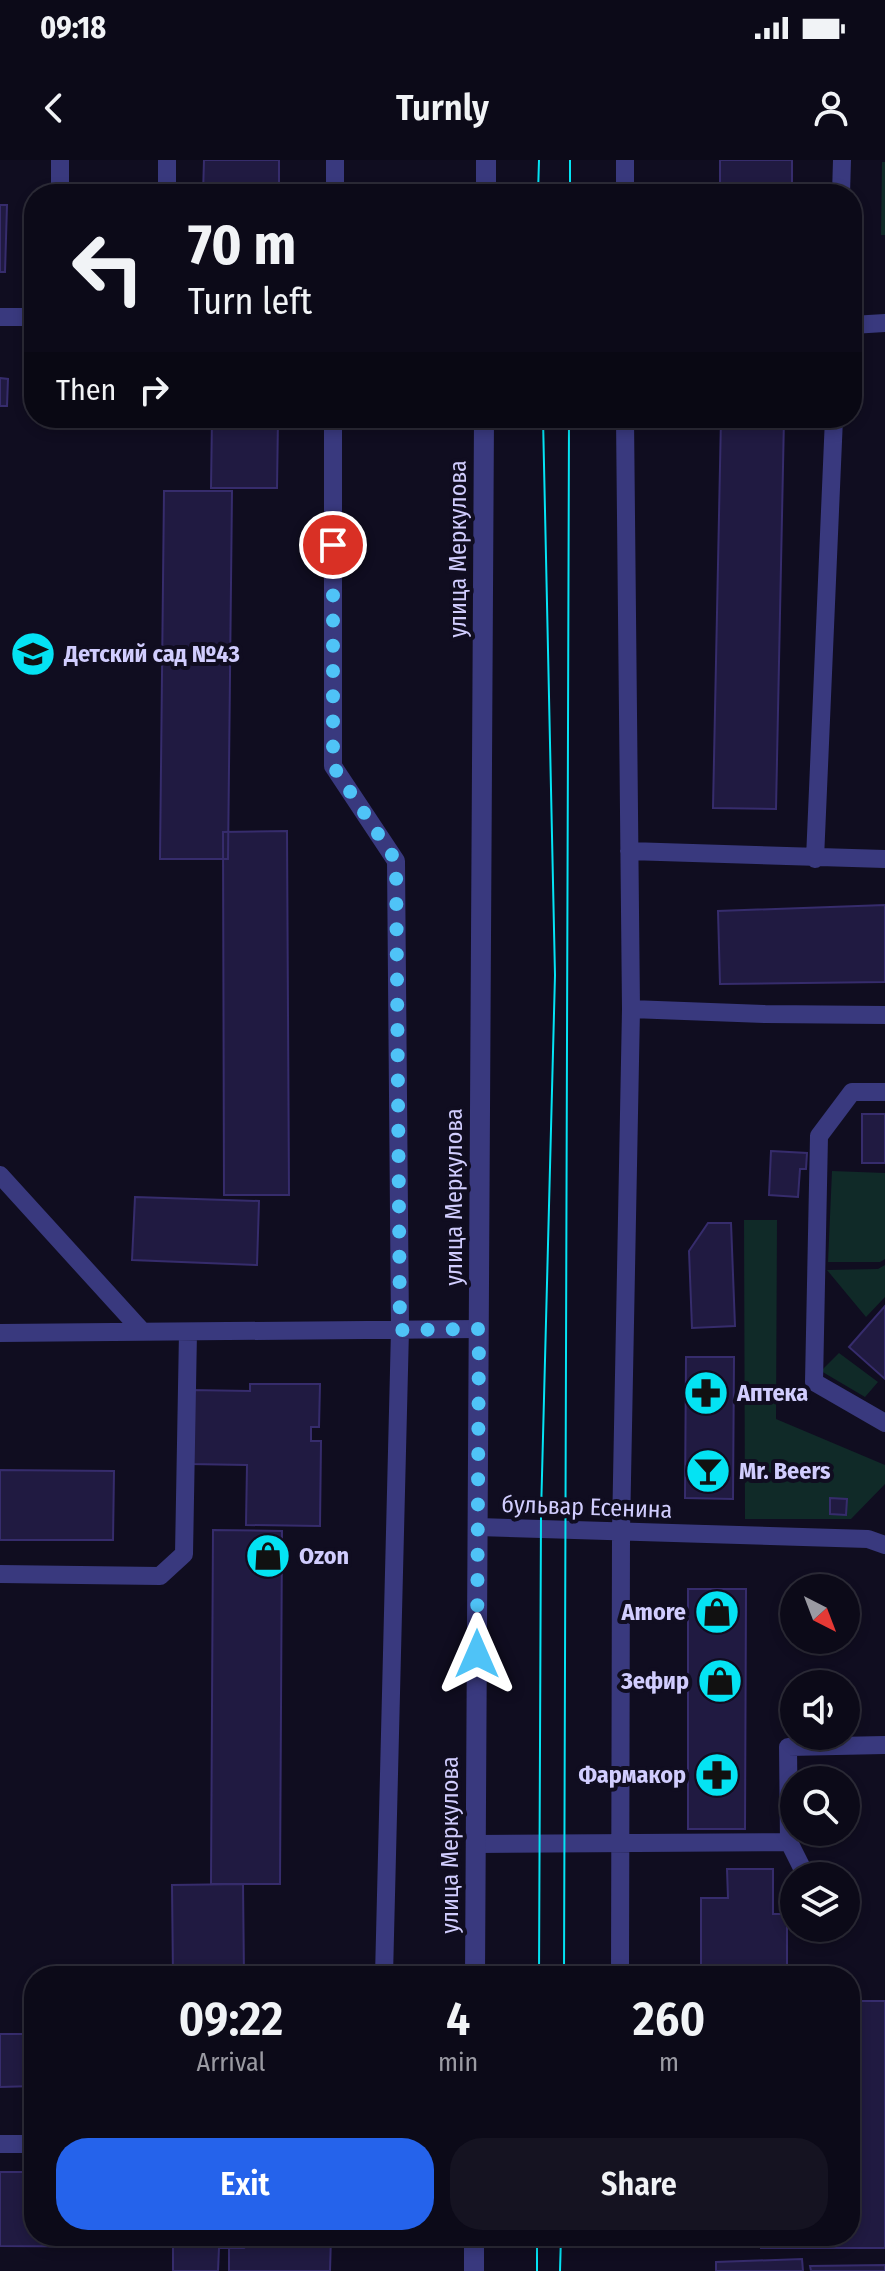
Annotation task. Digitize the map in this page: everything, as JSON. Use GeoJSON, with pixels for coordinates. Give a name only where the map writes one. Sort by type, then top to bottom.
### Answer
{"type":"FeatureCollection","features":[{"type":"Feature","properties":{"kind":"street"},"geometry":{"type":"LineString","coordinates":[[486,160],[486,184]]}},
{"type":"Feature","properties":{"kind":"street","name":"улица Меркулова"},"geometry":{"type":"LineString","coordinates":[[475,1966],[484,428]]}},
{"type":"Feature","properties":{"kind":"street"},"geometry":{"type":"LineString","coordinates":[[474,2246],[474,2271]]}},
{"type":"Feature","properties":{"kind":"lane"},"geometry":{"type":"LineString","coordinates":[[60,160],[60,184]]}},
{"type":"Feature","properties":{"kind":"lane"},"geometry":{"type":"LineString","coordinates":[[167,160],[167,184]]}},
{"type":"Feature","properties":{"kind":"lane"},"geometry":{"type":"LineString","coordinates":[[335,160],[335,184]]}},
{"type":"Feature","properties":{"kind":"lane"},"geometry":{"type":"LineString","coordinates":[[625,160],[625,184]]}},
{"type":"Feature","properties":{"kind":"lane"},"geometry":{"type":"LineString","coordinates":[[841,184],[842,160]]}},
{"type":"Feature","properties":{"kind":"lane"},"geometry":{"type":"LineString","coordinates":[[0,317],[24,317]]}},
{"type":"Feature","properties":{"kind":"lane"},"geometry":{"type":"LineString","coordinates":[[862,324],[885,323]]}},
{"type":"Feature","properties":{"kind":"lane"},"geometry":{"type":"LineString","coordinates":[[333,428],[333,766],[396,861],[400,1330],[384,1966]]}},
{"type":"Feature","properties":{"kind":"lane"},"geometry":{"type":"LineString","coordinates":[[620,1966],[621,1532],[631,1009],[625,428]]}},
{"type":"Feature","properties":{"kind":"lane"},"geometry":{"type":"LineString","coordinates":[[815,859],[834,428]]}},
{"type":"Feature","properties":{"kind":"lane"},"geometry":{"type":"LineString","coordinates":[[629,851],[885,859]]}},
{"type":"Feature","properties":{"kind":"lane"},"geometry":{"type":"LineString","coordinates":[[631,1009],[885,1015]]}},
{"type":"Feature","properties":{"kind":"lane"},"geometry":{"type":"LineString","coordinates":[[885,1092],[852,1092],[819,1136],[814,1382],[885,1423]]}},
{"type":"Feature","properties":{"kind":"lane"},"geometry":{"type":"LineString","coordinates":[[0,1175],[142,1331]]}},
{"type":"Feature","properties":{"kind":"lane"},"geometry":{"type":"LineString","coordinates":[[0,1333],[479,1329]]}},
{"type":"Feature","properties":{"kind":"lane"},"geometry":{"type":"LineString","coordinates":[[0,1574],[160,1576],[184,1554],[188,1332]]}},
{"type":"Feature","properties":{"kind":"lane"},"geometry":{"type":"LineString","coordinates":[[877,1542],[885,1524]]}},
{"type":"Feature","properties":{"kind":"lane","name":"бульвар Есенина"},"geometry":{"type":"LineString","coordinates":[[478,1527],[877,1542]]}},
{"type":"Feature","properties":{"kind":"lane"},"geometry":{"type":"LineString","coordinates":[[788,1766],[788,1747],[885,1745]]}},
{"type":"Feature","properties":{"kind":"lane"},"geometry":{"type":"LineString","coordinates":[[476,1844],[780,1842]]}},
{"type":"Feature","properties":{"kind":"lane"},"geometry":{"type":"LineString","coordinates":[[0,2144],[24,2144]]}},
{"type":"Feature","properties":{"kind":"green space"},"geometry":{"type":"Polygon","coordinates":[[[882,162],[885,162],[885,235],[881,235],[882,162]]]}},
{"type":"Feature","properties":{"kind":"green space"},"geometry":{"type":"Polygon","coordinates":[[[832,1171],[885,1173],[885,1259],[880,1262],[828,1262],[832,1171]]]}},
{"type":"Feature","properties":{"kind":"green space"},"geometry":{"type":"Polygon","coordinates":[[[744,1220],[777,1220],[776,1419],[885,1465],[885,1484],[851,1519],[745,1519],[744,1220]]]}},
{"type":"Feature","properties":{"kind":"green space"},"geometry":{"type":"Polygon","coordinates":[[[885,1265],[885,1297],[866,1317],[827,1270],[878,1269],[885,1265]]]}},
{"type":"Feature","properties":{"kind":"green space"},"geometry":{"type":"Polygon","coordinates":[[[839,1353],[878,1382],[865,1397],[821,1371],[839,1353]]]}},
{"type":"Feature","properties":{"kind":"building"},"geometry":{"type":"Polygon","coordinates":[[[204,160],[279,160],[279,184],[203,184],[204,160]]]}},
{"type":"Feature","properties":{"kind":"building"},"geometry":{"type":"Polygon","coordinates":[[[720,160],[792,160],[792,184],[720,184],[720,160]]]}},
{"type":"Feature","properties":{"kind":"building"},"geometry":{"type":"Polygon","coordinates":[[[0,205],[7,205],[5,272],[0,272],[0,205]]]}},
{"type":"Feature","properties":{"kind":"building"},"geometry":{"type":"Polygon","coordinates":[[[0,378],[8,379],[7,406],[0,406],[0,378]]]}},
{"type":"Feature","properties":{"kind":"building"},"geometry":{"type":"Polygon","coordinates":[[[212,428],[278,428],[277,488],[211,488],[212,428]]]}},
{"type":"Feature","properties":{"kind":"building"},"geometry":{"type":"Polygon","coordinates":[[[721,428],[784,428],[776,809],[713,808],[721,428]]]}},
{"type":"Feature","properties":{"kind":"building"},"geometry":{"type":"Polygon","coordinates":[[[164,491],[232,491],[228,859],[160,859],[164,491]]]}},
{"type":"Feature","properties":{"kind":"building"},"geometry":{"type":"Polygon","coordinates":[[[287,831],[289,1195],[224,1195],[223,832],[287,831]]]}},
{"type":"Feature","properties":{"kind":"building"},"geometry":{"type":"Polygon","coordinates":[[[885,905],[885,982],[720,984],[718,911],[885,905]]]}},
{"type":"Feature","properties":{"kind":"building"},"geometry":{"type":"Polygon","coordinates":[[[862,1114],[885,1114],[885,1163],[862,1163],[862,1114]]]}},
{"type":"Feature","properties":{"kind":"building"},"geometry":{"type":"Polygon","coordinates":[[[771,1151],[807,1153],[806,1169],[800,1169],[798,1197],[769,1195],[771,1151]]]}},
{"type":"Feature","properties":{"kind":"building"},"geometry":{"type":"Polygon","coordinates":[[[135,1197],[259,1201],[257,1265],[132,1260],[135,1197]]]}},
{"type":"Feature","properties":{"kind":"building"},"geometry":{"type":"Polygon","coordinates":[[[708,1223],[731,1223],[735,1326],[692,1328],[689,1251],[708,1223]]]}},
{"type":"Feature","properties":{"kind":"building"},"geometry":{"type":"Polygon","coordinates":[[[885,1306],[885,1379],[849,1347],[885,1306]]]}},
{"type":"Feature","properties":{"kind":"building"},"geometry":{"type":"Polygon","coordinates":[[[686,1357],[734,1357],[733,1499],[685,1498],[686,1357]]]}},
{"type":"Feature","properties":{"kind":"building"},"geometry":{"type":"Polygon","coordinates":[[[250,1384],[320,1384],[319,1427],[311,1427],[311,1441],[321,1441],[320,1526],[246,1525],[247,1465],[190,1464],[191,1390],[250,1391],[250,1384]]]}},
{"type":"Feature","properties":{"kind":"building"},"geometry":{"type":"Polygon","coordinates":[[[0,1470],[114,1471],[113,1540],[0,1540],[0,1470]]]}},
{"type":"Feature","properties":{"kind":"building"},"geometry":{"type":"Polygon","coordinates":[[[830,1498],[847,1499],[846,1515],[830,1514],[830,1498]]]}},
{"type":"Feature","properties":{"kind":"building"},"geometry":{"type":"Polygon","coordinates":[[[213,1530],[282,1531],[280,1884],[211,1884],[213,1530]]]}},
{"type":"Feature","properties":{"kind":"building"},"geometry":{"type":"Polygon","coordinates":[[[688,1589],[746,1589],[745,1829],[688,1829],[688,1589]]]}},
{"type":"Feature","properties":{"kind":"building"},"geometry":{"type":"Polygon","coordinates":[[[727,1869],[773,1869],[773,1914],[780,1914],[780,1942],[787,1942],[787,1966],[701,1966],[701,1898],[728,1898],[727,1869]]]}},
{"type":"Feature","properties":{"kind":"building"},"geometry":{"type":"Polygon","coordinates":[[[243,1884],[244,1966],[173,1966],[172,1885],[243,1884]]]}},
{"type":"Feature","properties":{"kind":"building"},"geometry":{"type":"Polygon","coordinates":[[[860,2001],[885,2001],[885,2248],[761,2248],[860,2246],[860,2001]]]}},
{"type":"Feature","properties":{"kind":"building"},"geometry":{"type":"Polygon","coordinates":[[[0,2034],[24,2034],[24,2086],[0,2087],[0,2034]]]}},
{"type":"Feature","properties":{"kind":"building"},"geometry":{"type":"Polygon","coordinates":[[[0,2172],[24,2172],[24,2246],[152,2247],[0,2246],[0,2172]]]}},
{"type":"Feature","properties":{"kind":"building"},"geometry":{"type":"Polygon","coordinates":[[[246,2246],[219,2248],[218,2271],[173,2271],[173,2247],[152,2247],[246,2246]]]}},
{"type":"Feature","properties":{"kind":"building"},"geometry":{"type":"Polygon","coordinates":[[[331,2246],[330,2271],[229,2271],[229,2248],[331,2246]]]}},
{"type":"Feature","properties":{"kind":"building"},"geometry":{"type":"Polygon","coordinates":[[[802,2259],[803,2271],[716,2271],[716,2262],[802,2259]]]}},
{"type":"Feature","properties":{"kind":"building"},"geometry":{"type":"Polygon","coordinates":[[[885,2265],[885,2271],[811,2271],[810,2266],[885,2265]]]}},
{"type":"Feature","properties":{"kind":"tram line"},"geometry":{"type":"LineString","coordinates":[[538,184],[539,160]]}},
{"type":"Feature","properties":{"kind":"tram line"},"geometry":{"type":"LineString","coordinates":[[570,160],[570,184]]}},
{"type":"Feature","properties":{"kind":"tram line"},"geometry":{"type":"LineString","coordinates":[[539,1966],[541,1514],[555,975],[543,428]]}},
{"type":"Feature","properties":{"kind":"tram line"},"geometry":{"type":"LineString","coordinates":[[564,1966],[569,428]]}},
{"type":"Feature","properties":{"kind":"tram line"},"geometry":{"type":"LineString","coordinates":[[537,2246],[537,2271]]}},
{"type":"Feature","properties":{"kind":"tram line"},"geometry":{"type":"LineString","coordinates":[[560,2271],[561,2246]]}},
{"type":"Feature","properties":{"kind":"place","name":"Детский сад №43"},"geometry":{"type":"Point","coordinates":[33,654]}},
{"type":"Feature","properties":{"kind":"place","name":"Аптека"},"geometry":{"type":"Point","coordinates":[706,1393]}},
{"type":"Feature","properties":{"kind":"place","name":"Mr. Beers"},"geometry":{"type":"Point","coordinates":[708,1471]}},
{"type":"Feature","properties":{"kind":"place","name":"Ozon"},"geometry":{"type":"Point","coordinates":[268,1556]}},
{"type":"Feature","properties":{"kind":"place","name":"Amore"},"geometry":{"type":"Point","coordinates":[717,1612]}},
{"type":"Feature","properties":{"kind":"place","name":"Зефир"},"geometry":{"type":"Point","coordinates":[720,1681]}},
{"type":"Feature","properties":{"kind":"place","name":"Фармакор"},"geometry":{"type":"Point","coordinates":[717,1775]}},
{"type":"Feature","properties":{"kind":"route"},"geometry":{"type":"LineString","coordinates":[[333,545],[333,766],[396,861],[400,1330],[479,1329],[477,1654]]}}]}
